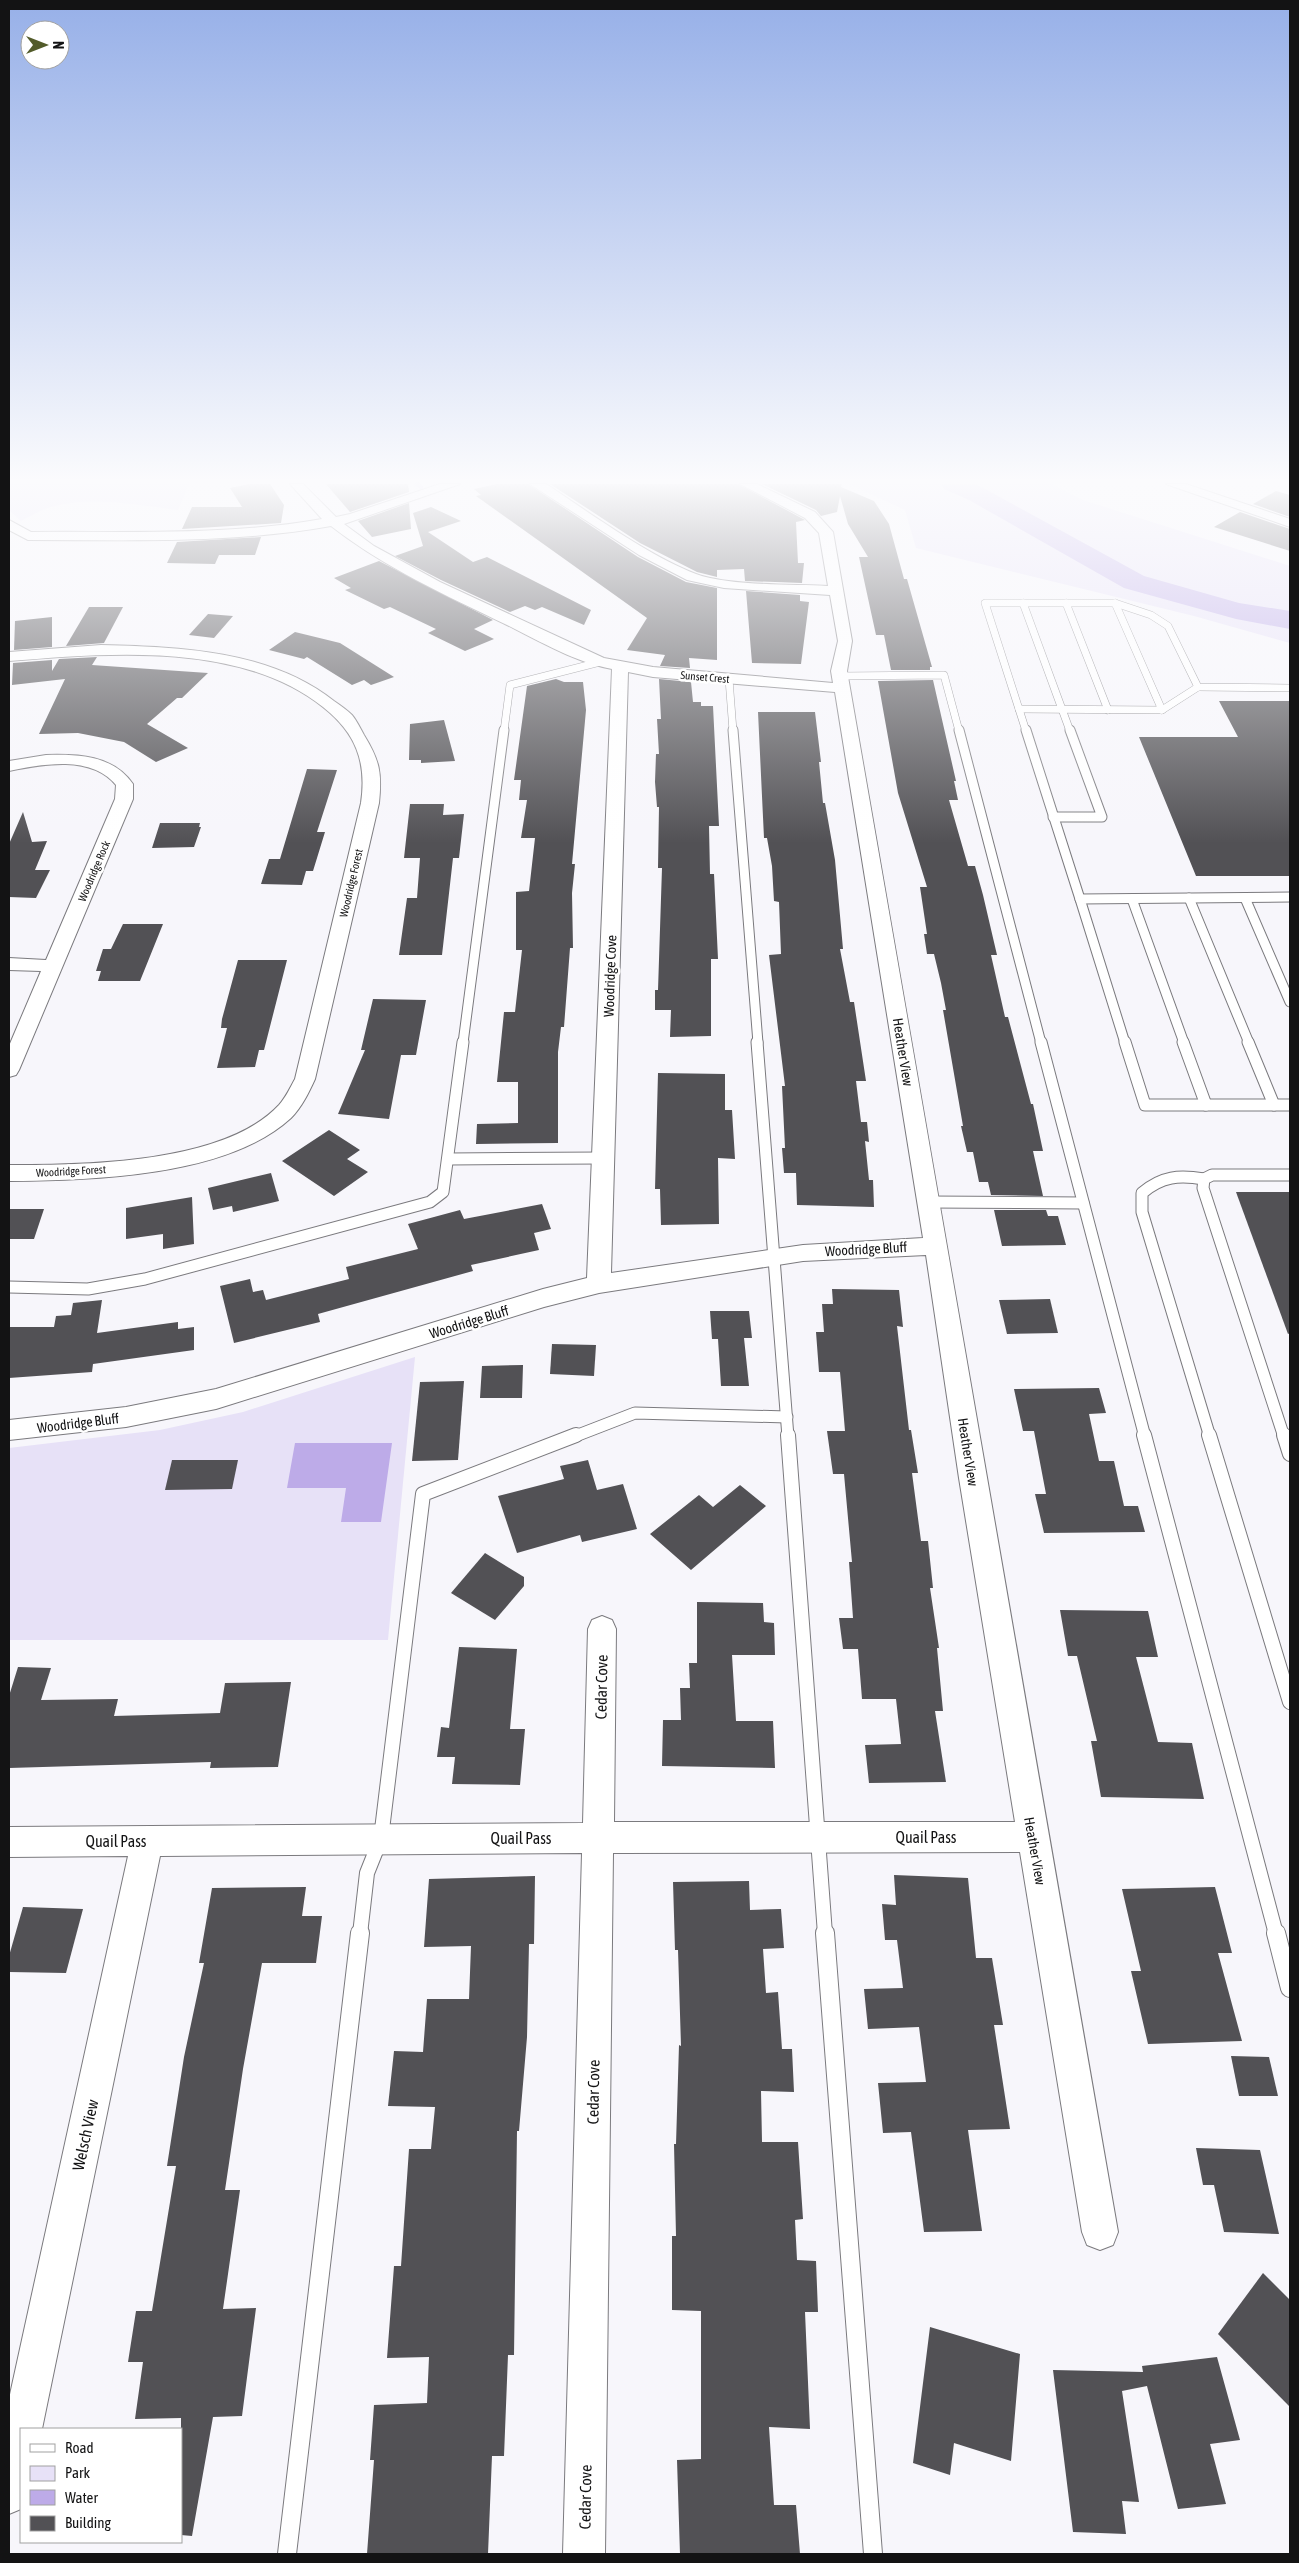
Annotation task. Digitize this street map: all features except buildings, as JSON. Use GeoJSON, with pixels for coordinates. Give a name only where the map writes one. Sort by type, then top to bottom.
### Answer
{"type":"FeatureCollection","features":[{"type":"Feature","properties":{"kind":"street","name":"Sunset Crest"},"geometry":{"type":"LineString","coordinates":[[475,604],[570,650],[620,668],[729,678],[841,678]]}},
{"type":"Feature","properties":{"kind":"street"},"geometry":{"type":"LineString","coordinates":[[840,604],[846,641],[841,678]]}},
{"type":"Feature","properties":{"kind":"street","name":"Woodridge Forest"},"geometry":{"type":"LineString","coordinates":[[9,657],[99,648],[159,650],[215,658],[265,671],[308,690],[341,714],[363,743],[372,776],[370,803],[305,1079],[297,1095],[282,1113],[251,1134],[212,1150],[168,1160],[80,1172],[9,1173]]}},
{"type":"Feature","properties":{"kind":"street","name":"Woodridge Cove"},"geometry":{"type":"LineString","coordinates":[[599,1284],[620,668]]}},
{"type":"Feature","properties":{"kind":"street","name":"Heather View"},"geometry":{"type":"LineString","coordinates":[[841,678],[936,1246],[972,1478],[1100,2232]]}},
{"type":"Feature","properties":{"kind":"street","name":"Woodridge Rock"},"geometry":{"type":"LineString","coordinates":[[9,766],[28,761],[58,760],[83,762],[111,769],[125,784],[124,798],[9,1070]]}},
{"type":"Feature","properties":{"kind":"street"},"geometry":{"type":"LineString","coordinates":[[9,964],[53,966]]}},
{"type":"Feature","properties":{"kind":"street","name":"Woodridge Bluff"},"geometry":{"type":"LineString","coordinates":[[9,1430],[126,1417],[216,1398],[543,1298],[599,1284],[776,1256],[866,1248],[936,1246]]}},
{"type":"Feature","properties":{"kind":"street","name":"Cedar Cove"},"geometry":{"type":"LineString","coordinates":[[584,2554],[602,1629]]}},
{"type":"Feature","properties":{"kind":"street","name":"Quail Pass"},"geometry":{"type":"LineString","coordinates":[[9,1842],[381,1838],[1033,1837]]}},
{"type":"Feature","properties":{"kind":"street","name":"Welsch View"},"geometry":{"type":"LineString","coordinates":[[9,2494],[19,2430],[147,1841]]}},
{"type":"Feature","properties":{"kind":"lane"},"geometry":{"type":"LineString","coordinates":[[985,604],[1146,1104],[1290,1105]]}},
{"type":"Feature","properties":{"kind":"lane"},"geometry":{"type":"LineString","coordinates":[[1023,604],[1102,817],[1053,817]]}},
{"type":"Feature","properties":{"kind":"lane"},"geometry":{"type":"LineString","coordinates":[[1066,604],[1108,710]]}},
{"type":"Feature","properties":{"kind":"lane"},"geometry":{"type":"LineString","coordinates":[[1096,604],[1115,604],[1151,616],[1168,626],[1198,687]]}},
{"type":"Feature","properties":{"kind":"lane"},"geometry":{"type":"LineString","coordinates":[[1115,604],[1162,710]]}},
{"type":"Feature","properties":{"kind":"lane"},"geometry":{"type":"LineString","coordinates":[[9,1287],[88,1288],[145,1279],[430,1202],[443,1192],[449,1159],[510,685],[600,662]]}},
{"type":"Feature","properties":{"kind":"lane"},"geometry":{"type":"LineString","coordinates":[[841,678],[944,675],[1290,1988]]}},
{"type":"Feature","properties":{"kind":"lane"},"geometry":{"type":"LineString","coordinates":[[729,678],[776,1256],[817,1838],[873,2554]]}},
{"type":"Feature","properties":{"kind":"lane"},"geometry":{"type":"LineString","coordinates":[[1019,709],[1162,710],[1198,687],[1290,688]]}},
{"type":"Feature","properties":{"kind":"lane"},"geometry":{"type":"LineString","coordinates":[[1080,899],[1290,897]]}},
{"type":"Feature","properties":{"kind":"lane"},"geometry":{"type":"LineString","coordinates":[[1189,898],[1274,1105]]}},
{"type":"Feature","properties":{"kind":"lane"},"geometry":{"type":"LineString","coordinates":[[1245,898],[1290,1002]]}},
{"type":"Feature","properties":{"kind":"lane"},"geometry":{"type":"LineString","coordinates":[[1132,899],[1206,1105]]}},
{"type":"Feature","properties":{"kind":"lane"},"geometry":{"type":"LineString","coordinates":[[449,1159],[604,1158]]}},
{"type":"Feature","properties":{"kind":"lane"},"geometry":{"type":"LineString","coordinates":[[1290,1175],[1212,1175],[1204,1179],[1180,1176],[1156,1180],[1142,1193],[1142,1212],[1290,1702]]}},
{"type":"Feature","properties":{"kind":"lane"},"geometry":{"type":"LineString","coordinates":[[1204,1179],[1203,1188],[1290,1454]]}},
{"type":"Feature","properties":{"kind":"lane"},"geometry":{"type":"LineString","coordinates":[[928,1202],[1083,1203]]}},
{"type":"Feature","properties":{"kind":"lane"},"geometry":{"type":"LineString","coordinates":[[287,2554],[367,1873],[381,1838],[423,1494],[635,1413],[787,1417]]}},
{"type":"Feature","properties":{"kind":"green space"},"geometry":{"type":"Polygon","coordinates":[[[1143,604],[1290,604],[1290,643],[1143,604]]]}},
{"type":"Feature","properties":{"kind":"green space"},"geometry":{"type":"Polygon","coordinates":[[[415,1357],[388,1640],[9,1640],[9,1448],[160,1430],[243,1412],[415,1357]]]}},
{"type":"Feature","properties":{"kind":"water"},"geometry":{"type":"Polygon","coordinates":[[[295,1443],[392,1443],[381,1522],[341,1522],[346,1488],[287,1488],[295,1443]]]}},
{"type":"Feature","properties":{"kind":"waterway"},"geometry":{"type":"LineString","coordinates":[[1210,604],[1236,611],[1290,620]]}}]}
